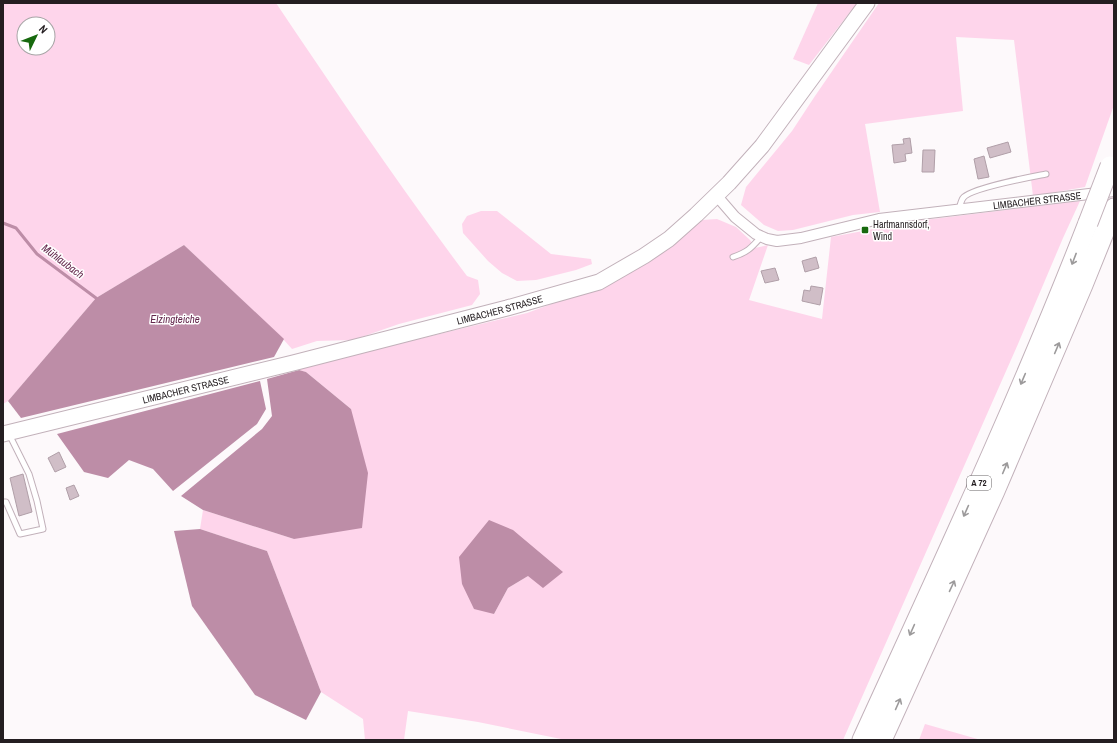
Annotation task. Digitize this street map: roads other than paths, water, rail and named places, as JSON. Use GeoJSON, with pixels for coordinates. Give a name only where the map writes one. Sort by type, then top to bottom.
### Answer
{"type":"FeatureCollection","features":[{"type":"Feature","properties":{"kind":"highway","name":"A 72"},"geometry":{"type":"LineString","coordinates":[[862,740],[980,481],[1066,281],[1112,161]]}},
{"type":"Feature","properties":{"kind":"highway","name":"A 72"},"geometry":{"type":"LineString","coordinates":[[882,740],[995,491],[1084,286],[1111,214]]}},
{"type":"Feature","properties":{"kind":"main road"},"geometry":{"type":"LineString","coordinates":[[716,195],[744,167],[762,146],[867,3]]}},
{"type":"Feature","properties":{"kind":"main road","name":"LIMBACHER STRASSE"},"geometry":{"type":"LineString","coordinates":[[6,433],[293,363],[507,308],[599,282],[644,256],[669,239],[716,195]]}},
{"type":"Feature","properties":{"kind":"street","name":"LIMBACHER STRASSE"},"geometry":{"type":"LineString","coordinates":[[716,195],[735,217],[756,234],[767,239],[777,241],[801,238],[879,219],[1114,191]]}},
{"type":"Feature","properties":{"kind":"lane","name":"LIMBACHER STRASSE"},"geometry":{"type":"LineString","coordinates":[[959,209],[963,198],[968,193],[1046,174]]}},
{"type":"Feature","properties":{"kind":"lane"},"geometry":{"type":"LineString","coordinates":[[733,257],[744,254],[761,236]]}},
{"type":"Feature","properties":{"kind":"lane"},"geometry":{"type":"LineString","coordinates":[[3,502],[6,502],[20,534],[43,528],[29,474],[6,433]]}},
{"type":"Feature","properties":{"kind":"water","name":"Elzingteiche"},"geometry":{"type":"Polygon","coordinates":[[[184,245],[284,339],[274,357],[21,418],[8,401],[96,298],[184,245]]]}},
{"type":"Feature","properties":{"kind":"water"},"geometry":{"type":"Polygon","coordinates":[[[299,370],[306,372],[351,409],[368,473],[362,528],[294,539],[203,510],[181,496],[262,429],[272,416],[267,379],[299,370]]]}},
{"type":"Feature","properties":{"kind":"water"},"geometry":{"type":"Polygon","coordinates":[[[260,381],[266,409],[257,424],[173,491],[153,469],[129,460],[108,478],[84,472],[57,434],[260,381]]]}},
{"type":"Feature","properties":{"kind":"water"},"geometry":{"type":"Polygon","coordinates":[[[489,520],[513,530],[563,572],[543,588],[528,576],[508,588],[494,614],[474,609],[462,584],[459,557],[489,520]]]}},
{"type":"Feature","properties":{"kind":"water"},"geometry":{"type":"Polygon","coordinates":[[[200,529],[267,551],[321,692],[306,720],[255,695],[192,606],[174,531],[200,529]]]}},
{"type":"Feature","properties":{"kind":"waterway","name":"Mühlaubach"},"geometry":{"type":"LineString","coordinates":[[3,223],[16,228],[37,254],[96,298]]}},
{"type":"Feature","properties":{"kind":"place","name":"Hartmannsdorf, Wind"},"geometry":{"type":"Point","coordinates":[865,230]}}]}
